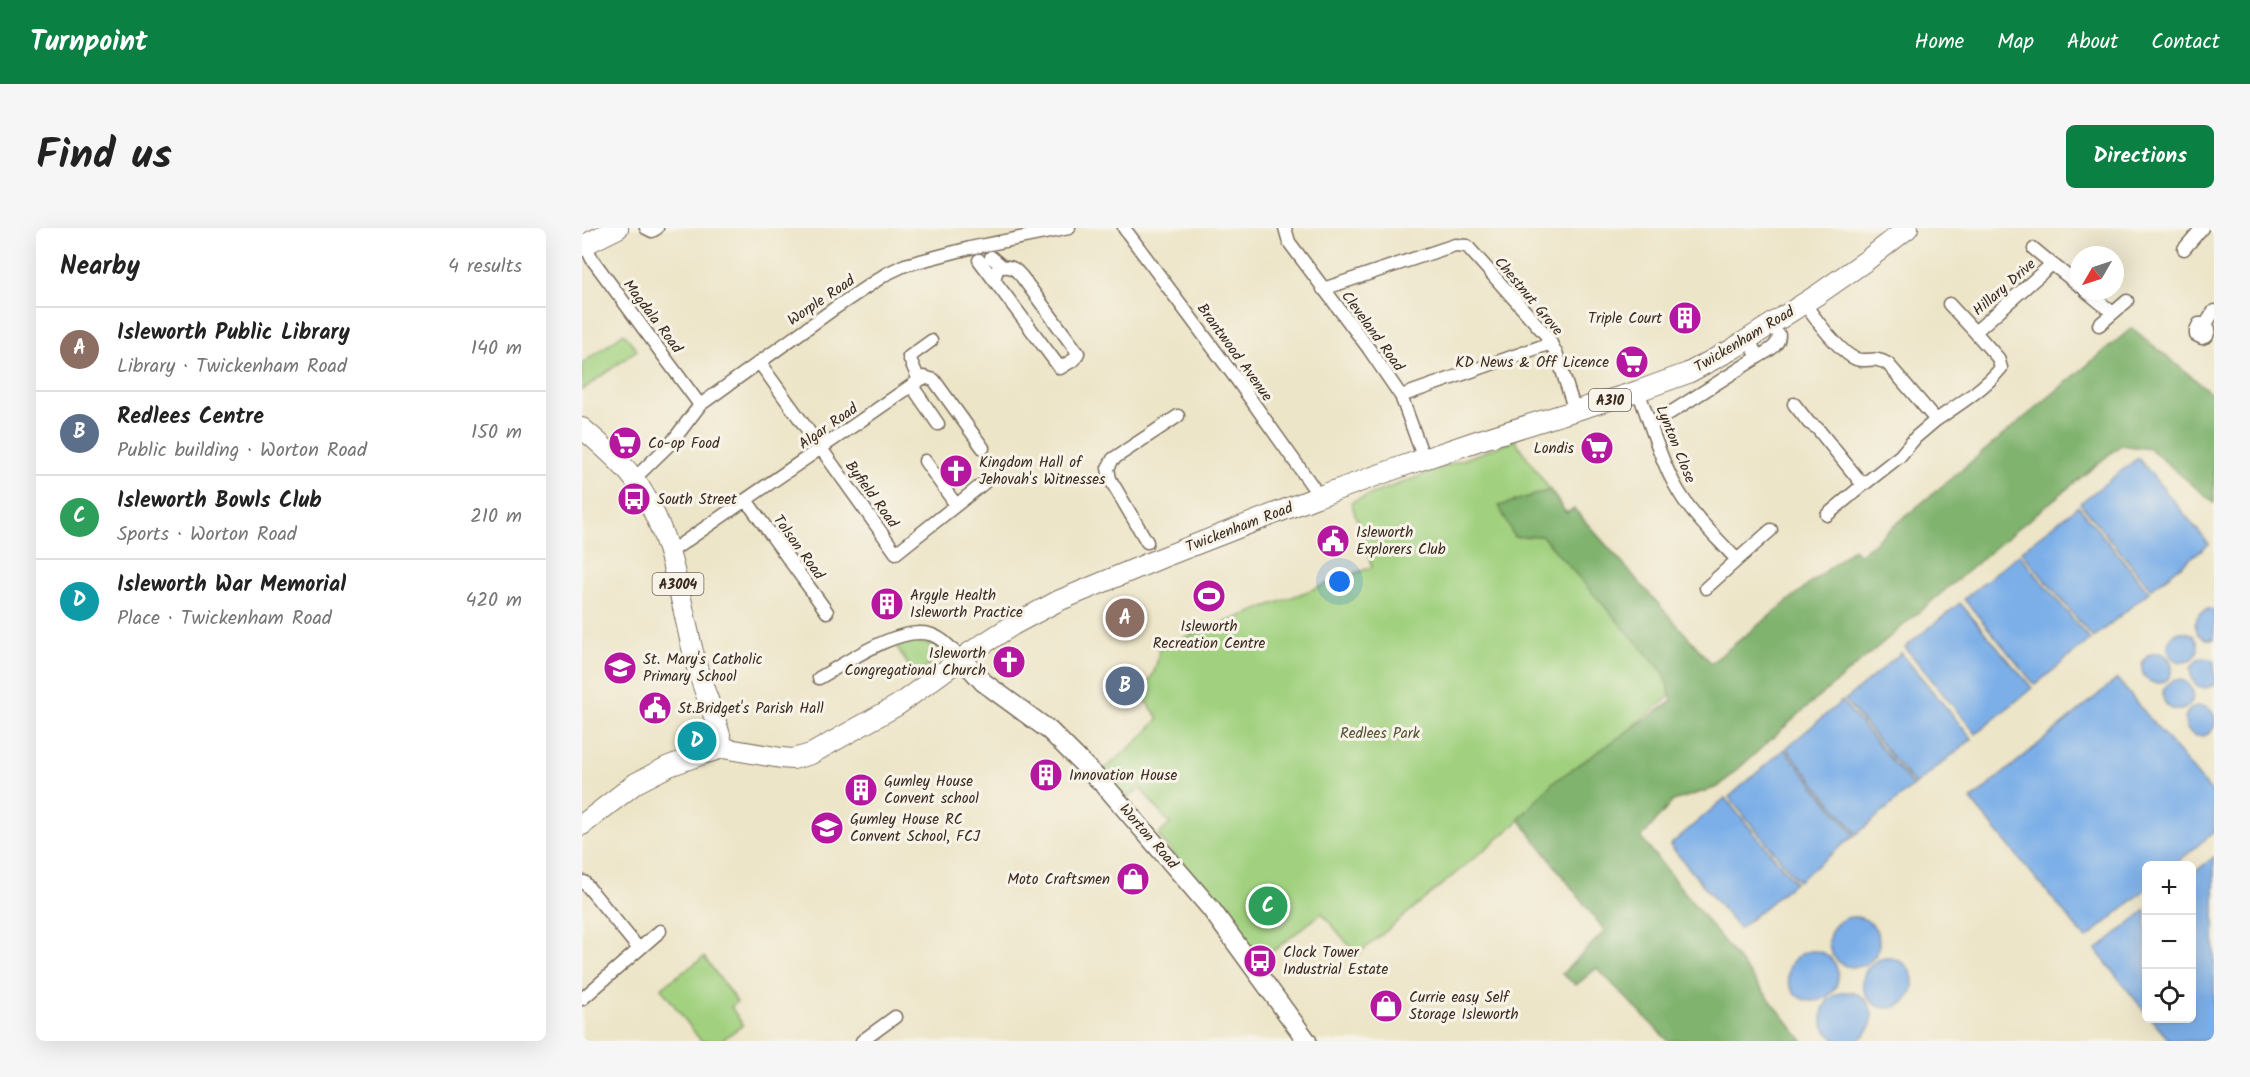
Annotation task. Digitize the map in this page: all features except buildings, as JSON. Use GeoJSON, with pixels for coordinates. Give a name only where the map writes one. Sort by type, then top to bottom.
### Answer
{"type":"FeatureCollection","features":[{"type":"Feature","properties":{"kind":"main road"},"geometry":{"type":"LineString","coordinates":[[584,245],[618,228]]}},
{"type":"Feature","properties":{"kind":"main road","name":"Twickenham Road"},"geometry":{"type":"LineString","coordinates":[[582,825],[636,783],[669,766],[723,748],[793,759],[811,754],[898,705],[996,635],[1058,601],[1161,558],[1317,497],[1424,459],[1638,391],[1702,366],[1804,303],[1867,260],[1905,229]]}},
{"type":"Feature","properties":{"kind":"main road","name":"A3004"},"geometry":{"type":"LineString","coordinates":[[582,428],[619,461],[634,479],[650,505],[670,552],[694,657],[723,748]]}},
{"type":"Feature","properties":{"kind":"street"},"geometry":{"type":"LineString","coordinates":[[646,228],[652,231],[657,228]]}},
{"type":"Feature","properties":{"kind":"street","name":"Worple Road"},"geometry":{"type":"LineString","coordinates":[[634,479],[672,442],[700,405],[886,274],[905,265],[1025,232],[1069,228]]}},
{"type":"Feature","properties":{"kind":"street","name":"Brantwood Avenue"},"geometry":{"type":"LineString","coordinates":[[1124,228],[1237,380],[1313,487],[1317,497]]}},
{"type":"Feature","properties":{"kind":"street","name":"Cleveland Road"},"geometry":{"type":"LineString","coordinates":[[1285,228],[1289,242],[1401,396],[1424,459]]}},
{"type":"Feature","properties":{"kind":"street"},"geometry":{"type":"LineString","coordinates":[[2184,249],[2202,228]]}},
{"type":"Feature","properties":{"kind":"street"},"geometry":{"type":"LineString","coordinates":[[987,244],[992,264],[1060,368],[1075,359],[1078,353],[1023,277],[1011,266],[998,272]]}},
{"type":"Feature","properties":{"kind":"street","name":"Magdala Road"},"geometry":{"type":"LineString","coordinates":[[584,245],[700,405]]}},
{"type":"Feature","properties":{"kind":"street","name":"Chestnut Grove"},"geometry":{"type":"LineString","coordinates":[[1323,289],[1455,245],[1467,246],[1547,336],[1557,355],[1575,411]]}},
{"type":"Feature","properties":{"kind":"street","name":"Hillary Drive"},"geometry":{"type":"LineString","coordinates":[[2034,249],[2070,278]]}},
{"type":"Feature","properties":{"kind":"street"},"geometry":{"type":"LineString","coordinates":[[979,260],[998,272]]}},
{"type":"Feature","properties":{"kind":"street","name":"Hillary Drive"},"geometry":{"type":"LineString","coordinates":[[1975,332],[2052,264]]}},
{"type":"Feature","properties":{"kind":"street"},"geometry":{"type":"LineString","coordinates":[[2097,300],[2113,313]]}},
{"type":"Feature","properties":{"kind":"street"},"geometry":{"type":"LineString","coordinates":[[2099,325],[2127,301]]}},
{"type":"Feature","properties":{"kind":"street"},"geometry":{"type":"LineString","coordinates":[[1804,303],[1824,329],[1847,352],[1857,359],[1878,358],[1888,364],[1936,420],[1916,437],[1900,456],[1827,515]]}},
{"type":"Feature","properties":{"kind":"street","name":"Hillary Drive"},"geometry":{"type":"LineString","coordinates":[[1936,420],[1969,396],[2001,368],[1998,358],[1949,304]]}},
{"type":"Feature","properties":{"kind":"street"},"geometry":{"type":"LineString","coordinates":[[2206,324],[2214,311]]}},
{"type":"Feature","properties":{"kind":"street"},"geometry":{"type":"LineString","coordinates":[[1651,425],[1775,346],[1779,341],[1779,335]]}},
{"type":"Feature","properties":{"kind":"street"},"geometry":{"type":"LineString","coordinates":[[1748,339],[1758,357]]}},
{"type":"Feature","properties":{"kind":"street"},"geometry":{"type":"LineString","coordinates":[[931,340],[909,357],[916,383],[938,424]]}},
{"type":"Feature","properties":{"kind":"street"},"geometry":{"type":"LineString","coordinates":[[1401,396],[1551,343]]}},
{"type":"Feature","properties":{"kind":"street","name":"Byfield Road"},"geometry":{"type":"LineString","coordinates":[[759,362],[896,553],[984,483]]}},
{"type":"Feature","properties":{"kind":"street"},"geometry":{"type":"LineString","coordinates":[[916,383],[924,377],[934,380],[983,448]]}},
{"type":"Feature","properties":{"kind":"street","name":"Algar Road"},"geometry":{"type":"LineString","coordinates":[[670,552],[916,383]]}},
{"type":"Feature","properties":{"kind":"street","name":"Lynton Close"},"geometry":{"type":"LineString","coordinates":[[1638,391],[1672,479],[1683,499],[1737,560]]}},
{"type":"Feature","properties":{"kind":"street"},"geometry":{"type":"LineString","coordinates":[[1794,404],[1809,423],[1817,428],[1863,485]]}},
{"type":"Feature","properties":{"kind":"street"},"geometry":{"type":"LineString","coordinates":[[1147,542],[1110,479],[1108,468],[1113,459],[1178,416]]}},
{"type":"Feature","properties":{"kind":"street"},"geometry":{"type":"LineString","coordinates":[[925,461],[956,505]]}},
{"type":"Feature","properties":{"kind":"street","name":"Tolson Road"},"geometry":{"type":"LineString","coordinates":[[746,500],[827,612]]}},
{"type":"Feature","properties":{"kind":"street"},"geometry":{"type":"LineString","coordinates":[[1706,588],[1771,530]]}},
{"type":"Feature","properties":{"kind":"street"},"geometry":{"type":"LineString","coordinates":[[819,678],[894,636],[927,633],[938,638],[962,659]]}},
{"type":"Feature","properties":{"kind":"street","name":"Worton Road"},"geometry":{"type":"LineString","coordinates":[[962,659],[983,682],[1050,731],[1107,788],[1211,909],[1307,1041]]}},
{"type":"Feature","properties":{"kind":"street"},"geometry":{"type":"LineString","coordinates":[[586,881],[639,949]]}},
{"type":"Feature","properties":{"kind":"street"},"geometry":{"type":"LineString","coordinates":[[582,999],[660,931]]}},
{"type":"Feature","properties":{"kind":"street"},"geometry":{"type":"LineString","coordinates":[[862,1041],[895,1017]]}},
{"type":"Feature","properties":{"kind":"green space"},"geometry":{"type":"Polygon","coordinates":[[[2132,328],[2214,395],[2214,503],[2150,449],[2121,445],[2010,535],[1807,707],[1718,787],[1673,801],[1641,838],[1803,1041],[1668,1041],[1597,968],[1576,985],[1562,974],[1605,931],[1519,819],[1552,783],[1672,701],[1664,673],[1542,536],[1514,537],[1499,506],[1550,490],[1566,513],[1574,509],[1711,663],[1853,549],[1859,555],[2132,328]]]}},
{"type":"Feature","properties":{"kind":"green space"},"geometry":{"type":"Polygon","coordinates":[[[624,333],[637,350],[582,390],[582,364],[624,333]]]}},
{"type":"Feature","properties":{"kind":"green space","name":"Redlees Park"},"geometry":{"type":"Polygon","coordinates":[[[1515,440],[1566,513],[1574,509],[1710,663],[1357,955],[1322,913],[1259,962],[1158,835],[1170,824],[1140,788],[1126,799],[1101,772],[1142,737],[1159,718],[1139,693],[1154,672],[1159,647],[1372,567],[1351,502],[1515,440]]]}},
{"type":"Feature","properties":{"kind":"green space"},"geometry":{"type":"Polygon","coordinates":[[[917,642],[931,644],[947,652],[915,676],[895,644],[917,642]]]}},
{"type":"Feature","properties":{"kind":"green space"},"geometry":{"type":"Polygon","coordinates":[[[704,957],[737,1002],[731,1007],[743,1025],[720,1041],[701,1041],[661,988],[704,957]]]}},
{"type":"Feature","properties":{"kind":"water"},"geometry":{"type":"Polygon","coordinates":[[[2138,458],[2209,544],[2151,589],[2080,503],[2138,458]]]}},
{"type":"Feature","properties":{"kind":"water"},"geometry":{"type":"Polygon","coordinates":[[[2078,506],[2149,592],[2093,638],[2021,551],[2078,506]]]}},
{"type":"Feature","properties":{"kind":"water"},"geometry":{"type":"Polygon","coordinates":[[[2019,554],[2090,640],[2035,685],[1964,599],[2019,554]]]}},
{"type":"Feature","properties":{"kind":"water"},"geometry":{"type":"Polygon","coordinates":[[[1960,603],[2032,688],[1976,734],[1905,647],[1960,603]]]}},
{"type":"Feature","properties":{"kind":"water"},"geometry":{"type":"Polygon","coordinates":[[[2208,609],[2214,610],[2214,639],[2206,639],[2198,634],[2195,624],[2199,614],[2208,609]]]}},
{"type":"Feature","properties":{"kind":"water"},"geometry":{"type":"Polygon","coordinates":[[[2183,632],[2194,636],[2198,647],[2194,658],[2183,662],[2172,658],[2168,647],[2172,636],[2183,632]]]}},
{"type":"Feature","properties":{"kind":"water"},"geometry":{"type":"Polygon","coordinates":[[[1901,653],[1972,739],[1915,785],[1845,700],[1901,653]]]}},
{"type":"Feature","properties":{"kind":"water"},"geometry":{"type":"Polygon","coordinates":[[[2157,653],[2168,657],[2172,668],[2168,679],[2157,683],[2146,679],[2142,668],[2146,657],[2157,653]]]}},
{"type":"Feature","properties":{"kind":"water"},"geometry":{"type":"Polygon","coordinates":[[[2198,659],[2214,660],[2214,685],[2206,688],[2197,686],[2191,678],[2191,667],[2198,659]]]}},
{"type":"Feature","properties":{"kind":"water"},"geometry":{"type":"Polygon","coordinates":[[[2117,679],[2214,795],[2214,832],[2179,861],[2142,861],[2142,892],[2086,939],[1971,800],[2117,679]]]}},
{"type":"Feature","properties":{"kind":"water"},"geometry":{"type":"Polygon","coordinates":[[[2178,680],[2189,684],[2193,695],[2189,706],[2178,710],[2167,706],[2163,695],[2167,684],[2178,680]]]}},
{"type":"Feature","properties":{"kind":"water"},"geometry":{"type":"Polygon","coordinates":[[[1842,701],[1913,786],[1857,834],[1786,748],[1842,701]]]}},
{"type":"Feature","properties":{"kind":"water"},"geometry":{"type":"Polygon","coordinates":[[[2200,706],[2211,710],[2215,721],[2211,732],[2200,736],[2189,732],[2185,721],[2189,710],[2200,706]]]}},
{"type":"Feature","properties":{"kind":"water"},"geometry":{"type":"Polygon","coordinates":[[[1784,749],[1855,835],[1798,881],[1729,797],[1784,749]]]}},
{"type":"Feature","properties":{"kind":"water"},"geometry":{"type":"Polygon","coordinates":[[[1725,798],[1795,882],[1739,929],[1670,845],[1725,798]]]}},
{"type":"Feature","properties":{"kind":"water"},"geometry":{"type":"Polygon","coordinates":[[[2214,857],[2214,1041],[2170,1041],[2154,1023],[2196,1023],[2196,871],[2214,857]]]}},
{"type":"Feature","properties":{"kind":"water"},"geometry":{"type":"Polygon","coordinates":[[[2142,913],[2142,1008],[2096,950],[2142,913]]]}},
{"type":"Feature","properties":{"kind":"water"},"geometry":{"type":"Polygon","coordinates":[[[1849,917],[1859,917],[1872,924],[1879,937],[1879,947],[1872,960],[1859,967],[1849,967],[1840,963],[1833,956],[1829,947],[1829,937],[1833,928],[1840,921],[1849,917]]]}},
{"type":"Feature","properties":{"kind":"water"},"geometry":{"type":"Polygon","coordinates":[[[1808,951],[1818,951],[1831,958],[1838,971],[1838,981],[1831,994],[1818,1001],[1808,1001],[1799,997],[1792,990],[1788,981],[1788,971],[1792,962],[1799,955],[1808,951]]]}},
{"type":"Feature","properties":{"kind":"water"},"geometry":{"type":"Polygon","coordinates":[[[1883,958],[1893,958],[1906,965],[1913,978],[1913,988],[1906,1001],[1893,1008],[1883,1008],[1874,1004],[1867,997],[1863,988],[1863,978],[1867,969],[1874,962],[1883,958]]]}},
{"type":"Feature","properties":{"kind":"water"},"geometry":{"type":"Polygon","coordinates":[[[1842,992],[1852,992],[1865,999],[1872,1012],[1872,1022],[1865,1035],[1852,1042],[1842,1042],[1833,1038],[1826,1031],[1822,1022],[1822,1012],[1826,1003],[1833,996],[1842,992]]]}},
{"type":"Feature","properties":{"kind":"place","name":"Triple Court"},"geometry":{"type":"Point","coordinates":[1685,318]}},
{"type":"Feature","properties":{"kind":"place","name":"KD News & Off Licence"},"geometry":{"type":"Point","coordinates":[1632,362]}},
{"type":"Feature","properties":{"kind":"place","name":"Co-op Food"},"geometry":{"type":"Point","coordinates":[625,443]}},
{"type":"Feature","properties":{"kind":"place","name":"Londis"},"geometry":{"type":"Point","coordinates":[1597,448]}},
{"type":"Feature","properties":{"kind":"place","name":"Kingdom Hall of Jehovah's Witnesses"},"geometry":{"type":"Point","coordinates":[956,471]}},
{"type":"Feature","properties":{"kind":"place","name":"South Street"},"geometry":{"type":"Point","coordinates":[634,499]}},
{"type":"Feature","properties":{"kind":"place","name":"Isleworth Explorers Club"},"geometry":{"type":"Point","coordinates":[1333,541]}},
{"type":"Feature","properties":{"kind":"place","name":"Isleworth Recreation Centre"},"geometry":{"type":"Point","coordinates":[1209,596]}},
{"type":"Feature","properties":{"kind":"place","name":"Argyle Health Isleworth Practice"},"geometry":{"type":"Point","coordinates":[887,604]}},
{"type":"Feature","properties":{"kind":"place","name":"Isleworth Public Library"},"geometry":{"type":"Point","coordinates":[1125,618]}},
{"type":"Feature","properties":{"kind":"place","name":"Isleworth Congregational Church"},"geometry":{"type":"Point","coordinates":[1009,662]}},
{"type":"Feature","properties":{"kind":"place","name":"St. Mary's Catholic Primary School"},"geometry":{"type":"Point","coordinates":[620,668]}},
{"type":"Feature","properties":{"kind":"place","name":"Redlees Centre"},"geometry":{"type":"Point","coordinates":[1125,686]}},
{"type":"Feature","properties":{"kind":"place","name":"St.Bridget's Parish Hall"},"geometry":{"type":"Point","coordinates":[655,708]}},
{"type":"Feature","properties":{"kind":"place","name":"Isleworth War Memorial"},"geometry":{"type":"Point","coordinates":[697,741]}},
{"type":"Feature","properties":{"kind":"place","name":"Innovation House"},"geometry":{"type":"Point","coordinates":[1046,775]}},
{"type":"Feature","properties":{"kind":"place","name":"Gumley House Convent school"},"geometry":{"type":"Point","coordinates":[861,790]}},
{"type":"Feature","properties":{"kind":"place","name":"Gumley House RC Convent School, FCJ"},"geometry":{"type":"Point","coordinates":[827,828]}},
{"type":"Feature","properties":{"kind":"place","name":"Moto Craftsmen"},"geometry":{"type":"Point","coordinates":[1133,879]}},
{"type":"Feature","properties":{"kind":"place","name":"Isleworth Bowls Club"},"geometry":{"type":"Point","coordinates":[1268,906]}},
{"type":"Feature","properties":{"kind":"place","name":"Clock Tower Industrial Estate"},"geometry":{"type":"Point","coordinates":[1260,961]}},
{"type":"Feature","properties":{"kind":"place","name":"Currie easy Self Storage Isleworth"},"geometry":{"type":"Point","coordinates":[1386,1006]}}]}
